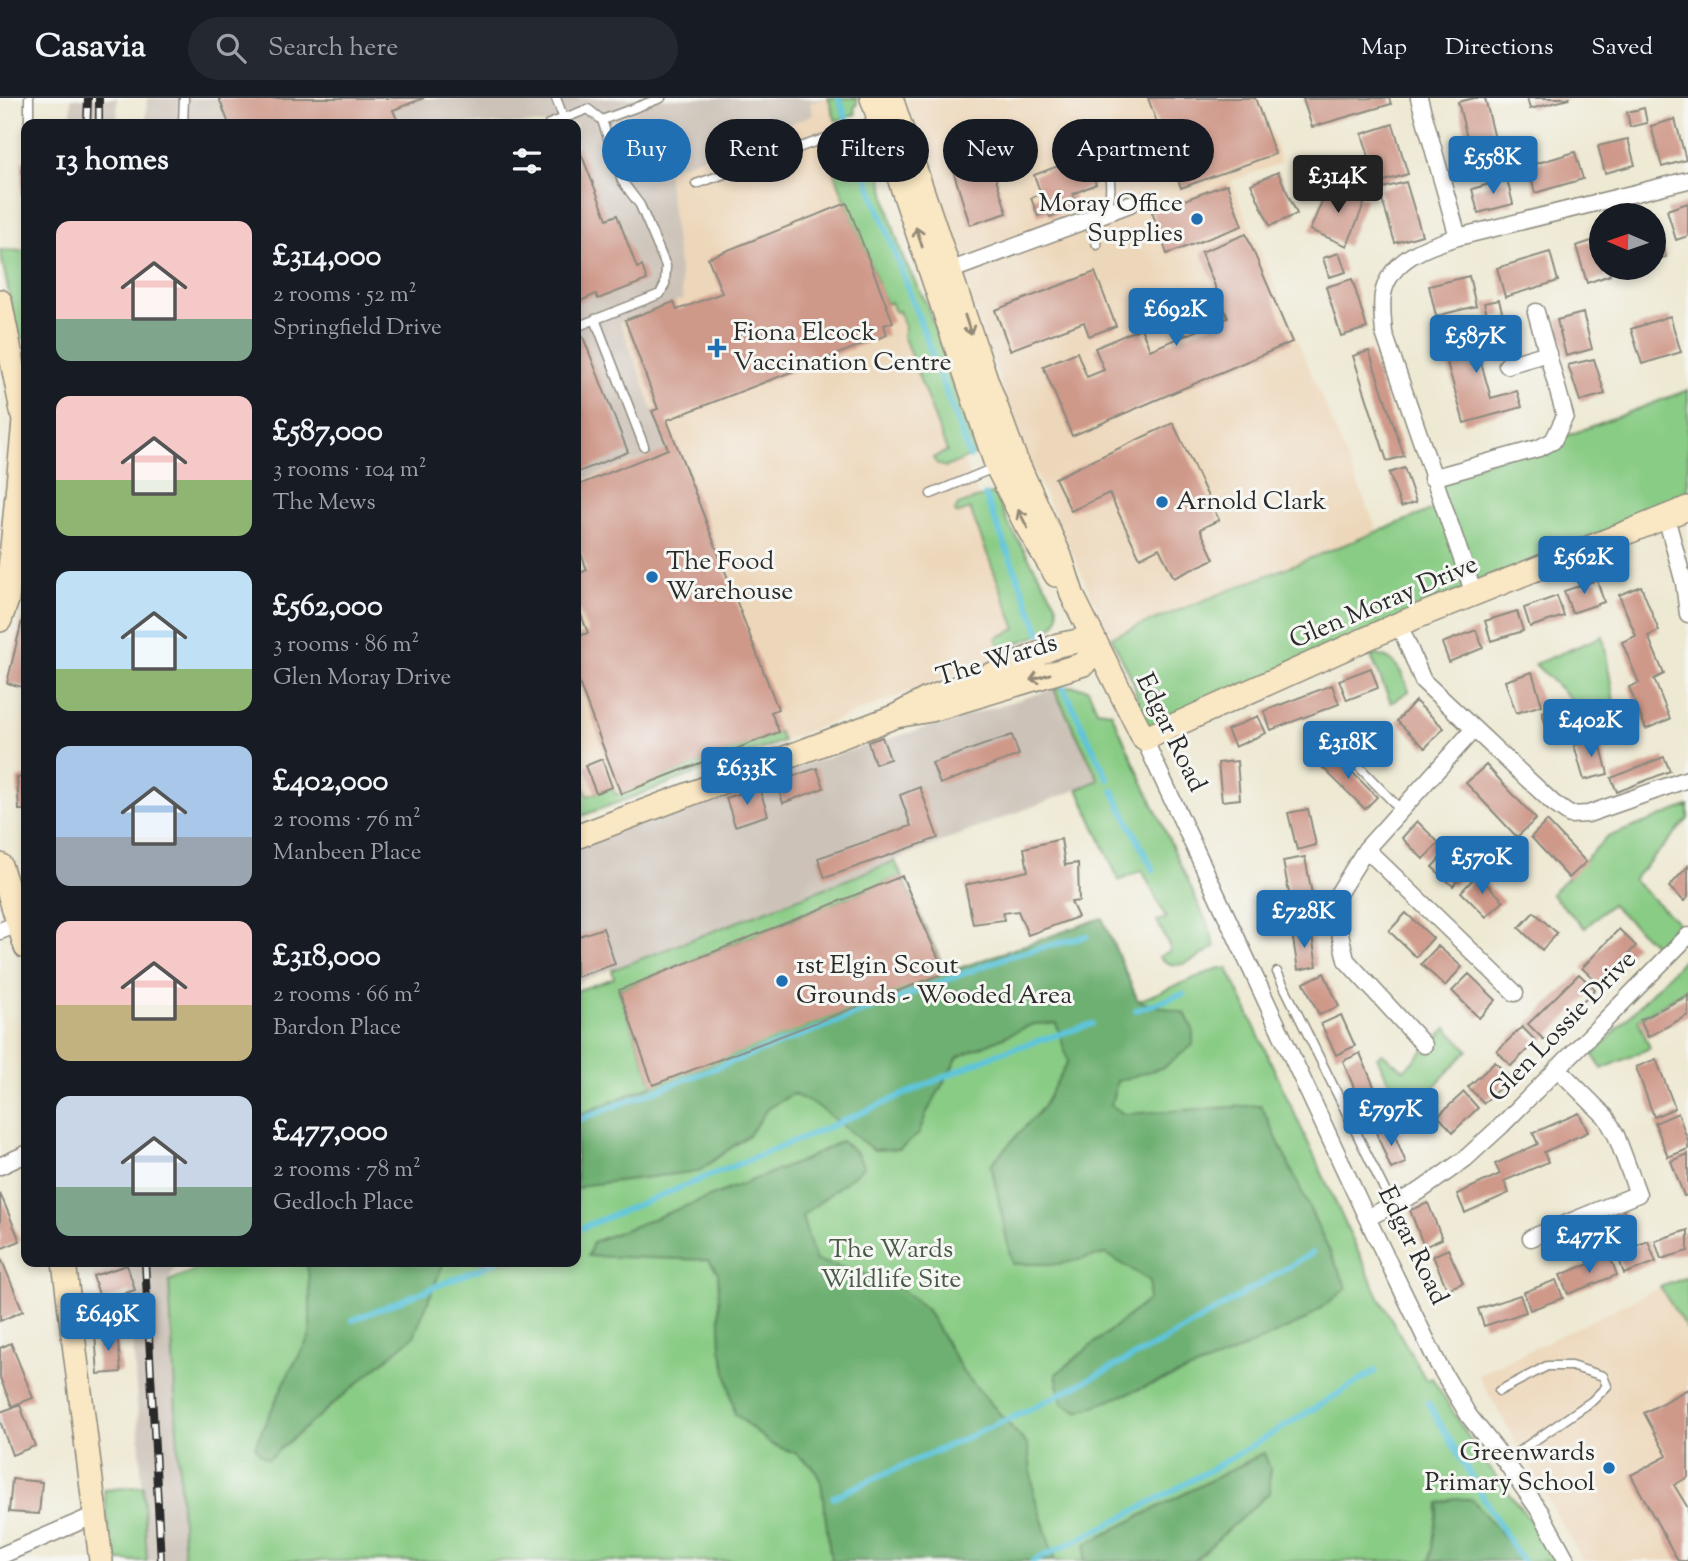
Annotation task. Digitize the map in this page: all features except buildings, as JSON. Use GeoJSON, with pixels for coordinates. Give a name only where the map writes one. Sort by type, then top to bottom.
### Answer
{"type":"FeatureCollection","features":[{"type":"Feature","properties":{"kind":"street"},"geometry":{"type":"LineString","coordinates":[[1419,98],[1458,237]]}},
{"type":"Feature","properties":{"kind":"street","name":"Edgar Road"},"geometry":{"type":"LineString","coordinates":[[884,107],[1006,462],[1060,556],[1091,654],[1109,671],[1144,740],[1438,1364],[1469,1416],[1541,1513],[1567,1561]]}},
{"type":"Feature","properties":{"kind":"street"},"geometry":{"type":"LineString","coordinates":[[1474,594],[1384,333],[1383,294],[1397,266],[1425,247],[1458,237],[1688,180]]}},
{"type":"Feature","properties":{"kind":"street"},"geometry":{"type":"LineString","coordinates":[[941,274],[1130,204]]}},
{"type":"Feature","properties":{"kind":"street"},"geometry":{"type":"LineString","coordinates":[[0,301],[4,335],[21,408]]}},
{"type":"Feature","properties":{"kind":"street"},"geometry":{"type":"LineString","coordinates":[[1432,478],[1539,448],[1553,441],[1565,416],[1536,312]]}},
{"type":"Feature","properties":{"kind":"street"},"geometry":{"type":"LineString","coordinates":[[1507,365],[1548,353]]}},
{"type":"Feature","properties":{"kind":"street"},"geometry":{"type":"LineString","coordinates":[[0,620],[7,600],[21,453]]}},
{"type":"Feature","properties":{"kind":"street","name":"Glen Moray Drive"},"geometry":{"type":"LineString","coordinates":[[1144,740],[1399,624],[1688,508]]}},
{"type":"Feature","properties":{"kind":"street"},"geometry":{"type":"LineString","coordinates":[[1666,517],[1684,583],[1688,614]]}},
{"type":"Feature","properties":{"kind":"street"},"geometry":{"type":"LineString","coordinates":[[1067,642],[1075,632],[1077,605]]}},
{"type":"Feature","properties":{"kind":"street"},"geometry":{"type":"LineString","coordinates":[[1399,624],[1423,681],[1553,803],[1570,815],[1588,814],[1688,779]]}},
{"type":"Feature","properties":{"kind":"street","name":"The Wards"},"geometry":{"type":"LineString","coordinates":[[581,835],[896,716],[927,699],[1067,642],[1083,640],[1091,654],[931,710],[896,716]]}},
{"type":"Feature","properties":{"kind":"street"},"geometry":{"type":"LineString","coordinates":[[1424,1045],[1346,960],[1332,902],[1366,849],[1474,729]]}},
{"type":"Feature","properties":{"kind":"street"},"geometry":{"type":"LineString","coordinates":[[1366,849],[1514,993]]}},
{"type":"Feature","properties":{"kind":"street"},"geometry":{"type":"LineString","coordinates":[[0,865],[10,927],[21,941]]}},
{"type":"Feature","properties":{"kind":"street","name":"Glen Lossie Drive"},"geometry":{"type":"LineString","coordinates":[[1367,1217],[1420,1191],[1465,1159],[1688,936]]}},
{"type":"Feature","properties":{"kind":"street"},"geometry":{"type":"LineString","coordinates":[[1531,1238],[1638,1194],[1616,1135],[1606,1117],[1557,1068]]}},
{"type":"Feature","properties":{"kind":"street"},"geometry":{"type":"LineString","coordinates":[[0,1166],[21,1156]]}},
{"type":"Feature","properties":{"kind":"street"},"geometry":{"type":"LineString","coordinates":[[65,1267],[101,1561]]}},
{"type":"Feature","properties":{"kind":"street"},"geometry":{"type":"LineString","coordinates":[[0,1556],[95,1515]]}},
{"type":"Feature","properties":{"kind":"lane"},"geometry":{"type":"LineString","coordinates":[[29,98],[29,119]]}},
{"type":"Feature","properties":{"kind":"lane"},"geometry":{"type":"LineString","coordinates":[[183,119],[184,98]]}},
{"type":"Feature","properties":{"kind":"lane"},"geometry":{"type":"LineString","coordinates":[[556,98],[564,119],[588,109],[602,120]]}},
{"type":"Feature","properties":{"kind":"lane"},"geometry":{"type":"LineString","coordinates":[[605,119],[661,98]]}},
{"type":"Feature","properties":{"kind":"lane"},"geometry":{"type":"LineString","coordinates":[[696,184],[884,107]]}},
{"type":"Feature","properties":{"kind":"lane"},"geometry":{"type":"LineString","coordinates":[[581,325],[660,294],[667,277],[666,267],[640,205],[623,182]]}},
{"type":"Feature","properties":{"kind":"lane"},"geometry":{"type":"LineString","coordinates":[[1106,213],[1110,203],[1111,182]]}},
{"type":"Feature","properties":{"kind":"lane"},"geometry":{"type":"LineString","coordinates":[[1088,220],[1097,245]]}},
{"type":"Feature","properties":{"kind":"lane"},"geometry":{"type":"LineString","coordinates":[[595,319],[644,446]]}},
{"type":"Feature","properties":{"kind":"lane"},"geometry":{"type":"LineString","coordinates":[[931,494],[1006,462]]}},
{"type":"Feature","properties":{"kind":"lane"},"geometry":{"type":"LineString","coordinates":[[1334,741],[1401,810]]}},
{"type":"Feature","properties":{"kind":"lane"},"geometry":{"type":"LineString","coordinates":[[1277,972],[1392,1205]]}},
{"type":"Feature","properties":{"kind":"lane"},"geometry":{"type":"LineString","coordinates":[[1499,1391],[1547,1366],[1571,1366],[1603,1376],[1607,1387],[1592,1401],[1505,1461]]}},
{"type":"Feature","properties":{"kind":"shaded area"},"geometry":{"type":"Polygon","coordinates":[[[71,98],[117,98],[118,119],[71,119],[71,98]]]}},
{"type":"Feature","properties":{"kind":"shaded area"},"geometry":{"type":"Polygon","coordinates":[[[147,98],[824,98],[810,103],[813,115],[802,119],[705,119],[705,156],[691,161],[691,119],[602,119],[602,182],[668,182],[683,299],[620,322],[668,449],[581,481],[581,119],[146,119],[147,98]]]}},
{"type":"Feature","properties":{"kind":"shaded area"},"geometry":{"type":"Polygon","coordinates":[[[828,98],[836,119],[817,119],[817,182],[859,182],[909,319],[1033,636],[1010,645],[998,657],[581,816],[581,481],[667,449],[620,322],[683,298],[669,182],[691,182],[691,160],[705,155],[705,182],[803,182],[801,119],[812,115],[810,103],[828,98]]]}},
{"type":"Feature","properties":{"kind":"shaded area"},"geometry":{"type":"Polygon","coordinates":[[[906,98],[1260,98],[1281,163],[1231,181],[1377,530],[1111,637],[1026,455],[982,332],[929,169],[929,119],[913,119],[906,98]]]}},
{"type":"Feature","properties":{"kind":"shaded area"},"geometry":{"type":"Polygon","coordinates":[[[1054,689],[1099,781],[581,981],[581,835],[1054,689]]]}},
{"type":"Feature","properties":{"kind":"shaded area"},"geometry":{"type":"Polygon","coordinates":[[[128,1267],[175,1267],[169,1281],[184,1561],[147,1561],[128,1267]]]}},
{"type":"Feature","properties":{"kind":"shaded area","name":"Greenwards Primary School"},"geometry":{"type":"Polygon","coordinates":[[[1660,1287],[1688,1331],[1688,1561],[1583,1561],[1478,1375],[1660,1287]]]}},
{"type":"Feature","properties":{"kind":"green space"},"geometry":{"type":"Polygon","coordinates":[[[828,98],[857,98],[854,108],[856,114],[835,119],[828,98]]]}},
{"type":"Feature","properties":{"kind":"green space"},"geometry":{"type":"Polygon","coordinates":[[[838,182],[883,182],[903,258],[927,305],[976,454],[946,467],[937,464],[933,458],[947,451],[903,335],[905,328],[899,311],[895,312],[891,302],[886,304],[838,182]]]}},
{"type":"Feature","properties":{"kind":"green space"},"geometry":{"type":"Polygon","coordinates":[[[0,250],[21,251],[21,338],[18,338],[0,250]]]}},
{"type":"Feature","properties":{"kind":"green space"},"geometry":{"type":"Polygon","coordinates":[[[1688,390],[1688,508],[1144,739],[1134,683],[1111,637],[1442,506],[1432,478],[1553,441],[1688,390]]]}},
{"type":"Feature","properties":{"kind":"green space"},"geometry":{"type":"Polygon","coordinates":[[[990,494],[996,495],[1009,525],[1056,603],[1058,614],[1056,623],[1050,629],[1002,653],[996,638],[1016,629],[970,509],[956,514],[955,511],[958,505],[990,494]]]}},
{"type":"Feature","properties":{"kind":"green space"},"geometry":{"type":"Polygon","coordinates":[[[1603,636],[1615,708],[1591,719],[1535,664],[1603,636]]]}},
{"type":"Feature","properties":{"kind":"green space"},"geometry":{"type":"Polygon","coordinates":[[[1378,655],[1395,664],[1409,691],[1391,703],[1371,656],[1378,655]]]}},
{"type":"Feature","properties":{"kind":"green space"},"geometry":{"type":"Polygon","coordinates":[[[1072,686],[1088,689],[1097,710],[1111,712],[1208,925],[1215,947],[1194,959],[1173,964],[1159,957],[1171,950],[1157,921],[1166,918],[1142,870],[1119,881],[1078,789],[1099,780],[1054,689],[1072,686]]]}},
{"type":"Feature","properties":{"kind":"green space"},"geometry":{"type":"Polygon","coordinates":[[[779,732],[783,741],[581,816],[581,780],[588,796],[612,787],[616,795],[779,732]]]}},
{"type":"Feature","properties":{"kind":"green space"},"geometry":{"type":"Polygon","coordinates":[[[1688,806],[1688,819],[1633,880],[1678,923],[1655,945],[1611,904],[1585,928],[1551,894],[1607,837],[1688,806]]]}},
{"type":"Feature","properties":{"kind":"green space","name":"The Wards Wildlife Site"},"geometry":{"type":"Polygon","coordinates":[[[895,861],[946,973],[1102,918],[1138,1001],[1219,968],[1228,969],[1380,1299],[1426,1380],[1432,1378],[1481,1457],[1543,1537],[1556,1561],[184,1561],[169,1281],[203,1267],[581,1267],[581,989],[614,978],[612,970],[895,861]]]}},
{"type":"Feature","properties":{"kind":"green space"},"geometry":{"type":"Polygon","coordinates":[[[902,876],[946,973],[1102,918],[1138,1001],[1185,1013],[1193,1029],[1193,1045],[1164,1067],[1117,1081],[1111,1105],[1124,1114],[1261,1105],[1347,1288],[1304,1321],[1222,1358],[1079,1412],[1062,1403],[1056,1374],[1148,1300],[1150,1281],[1106,1254],[1059,1264],[1012,1264],[991,1164],[1043,1107],[1068,1061],[1056,1023],[1033,1024],[958,1057],[926,1114],[919,1134],[900,1149],[873,1150],[819,1107],[793,1094],[767,1109],[750,1134],[699,1171],[581,1187],[581,1114],[653,1085],[619,990],[902,876]]]}},
{"type":"Feature","properties":{"kind":"green space"},"geometry":{"type":"Polygon","coordinates":[[[1688,954],[1688,989],[1638,1020],[1650,1048],[1602,1069],[1593,1055],[1688,954]]]}},
{"type":"Feature","properties":{"kind":"green space"},"geometry":{"type":"Polygon","coordinates":[[[1447,1028],[1468,1050],[1406,1117],[1377,1057],[1382,1053],[1404,1070],[1447,1028]]]}},
{"type":"Feature","properties":{"kind":"green space"},"geometry":{"type":"Polygon","coordinates":[[[841,1141],[856,1152],[864,1167],[802,1216],[815,1260],[892,1282],[926,1309],[964,1373],[1028,1446],[1034,1494],[1055,1561],[831,1561],[821,1482],[813,1467],[795,1453],[771,1444],[735,1414],[721,1348],[718,1273],[709,1260],[588,1256],[593,1242],[804,1160],[841,1141]]]}},
{"type":"Feature","properties":{"kind":"green space"},"geometry":{"type":"Polygon","coordinates":[[[307,1267],[442,1267],[414,1336],[268,1459],[259,1453],[255,1445],[310,1336],[307,1267]]]}},
{"type":"Feature","properties":{"kind":"green space"},"geometry":{"type":"Polygon","coordinates":[[[1688,1277],[1688,1331],[1660,1287],[1688,1277]]]}},
{"type":"Feature","properties":{"kind":"green space"},"geometry":{"type":"Polygon","coordinates":[[[1264,1453],[1270,1469],[1270,1492],[1194,1561],[1084,1561],[1086,1544],[1264,1453]]]}},
{"type":"Feature","properties":{"kind":"green space"},"geometry":{"type":"Polygon","coordinates":[[[143,1486],[147,1561],[112,1561],[104,1490],[143,1486]]]}},
{"type":"Feature","properties":{"kind":"green space"},"geometry":{"type":"Polygon","coordinates":[[[1456,1498],[1473,1500],[1523,1561],[1430,1561],[1439,1503],[1456,1498]]]}},
{"type":"Feature","properties":{"kind":"waterway"},"geometry":{"type":"LineString","coordinates":[[839,98],[846,118]]}},
{"type":"Feature","properties":{"kind":"waterway"},"geometry":{"type":"LineString","coordinates":[[869,182],[970,457]]}},
{"type":"Feature","properties":{"kind":"waterway"},"geometry":{"type":"LineString","coordinates":[[985,495],[1040,633]]}},
{"type":"Feature","properties":{"kind":"waterway"},"geometry":{"type":"LineString","coordinates":[[1063,687],[1108,779]]}},
{"type":"Feature","properties":{"kind":"waterway"},"geometry":{"type":"LineString","coordinates":[[1113,791],[1153,870]]}},
{"type":"Feature","properties":{"kind":"waterway"},"geometry":{"type":"LineString","coordinates":[[581,1119],[1010,956],[1087,936]]}},
{"type":"Feature","properties":{"kind":"waterway"},"geometry":{"type":"LineString","coordinates":[[1136,1010],[1183,994]]}},
{"type":"Feature","properties":{"kind":"waterway"},"geometry":{"type":"LineString","coordinates":[[581,1228],[829,1127],[999,1053],[1092,1024]]}},
{"type":"Feature","properties":{"kind":"waterway"},"geometry":{"type":"LineString","coordinates":[[833,1497],[1031,1409],[1164,1341],[1312,1253]]}},
{"type":"Feature","properties":{"kind":"waterway"},"geometry":{"type":"LineString","coordinates":[[353,1320],[484,1267]]}},
{"type":"Feature","properties":{"kind":"waterway"},"geometry":{"type":"LineString","coordinates":[[1033,1561],[1207,1472],[1375,1371]]}},
{"type":"Feature","properties":{"kind":"waterway"},"geometry":{"type":"LineString","coordinates":[[1428,1403],[1523,1561]]}},
{"type":"Feature","properties":{"kind":"railway"},"geometry":{"type":"LineString","coordinates":[[87,119],[88,98]]}},
{"type":"Feature","properties":{"kind":"railway"},"geometry":{"type":"LineString","coordinates":[[99,98],[99,119]]}},
{"type":"Feature","properties":{"kind":"railway"},"geometry":{"type":"LineString","coordinates":[[145,1267],[161,1561]]}},
{"type":"Feature","properties":{"kind":"place","name":"Moray Office Supplies"},"geometry":{"type":"Point","coordinates":[1197,219]}},
{"type":"Feature","properties":{"kind":"place","name":"Fiona Elcock Vaccination Centre"},"geometry":{"type":"Point","coordinates":[717,348]}},
{"type":"Feature","properties":{"kind":"place","name":"Arnold Clark"},"geometry":{"type":"Point","coordinates":[1162,502]}},
{"type":"Feature","properties":{"kind":"place","name":"The Food Warehouse"},"geometry":{"type":"Point","coordinates":[652,577]}},
{"type":"Feature","properties":{"kind":"place","name":"1st Elgin Scout Grounds - Wooded Area"},"geometry":{"type":"Point","coordinates":[782,981]}},
{"type":"Feature","properties":{"kind":"place","name":"Greenwards Primary School"},"geometry":{"type":"Point","coordinates":[1609,1468]}}]}
